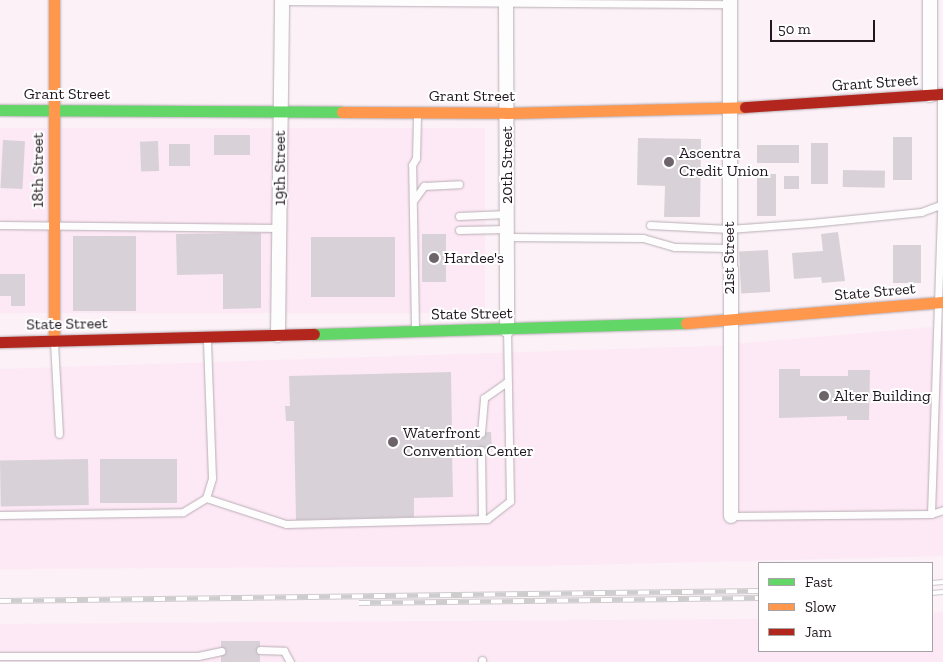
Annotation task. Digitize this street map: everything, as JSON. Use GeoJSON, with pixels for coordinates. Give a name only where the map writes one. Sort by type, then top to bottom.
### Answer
{"type":"FeatureCollection","features":[{"type":"Feature","properties":{"kind":"main road","name":"18th Street"},"geometry":{"type":"LineString","coordinates":[[54,0],[54,341]]}},
{"type":"Feature","properties":{"kind":"main road","name":"Grant Street"},"geometry":{"type":"LineString","coordinates":[[0,110],[506,113],[729,108],[938,95]]}},
{"type":"Feature","properties":{"kind":"main road","name":"State Street"},"geometry":{"type":"LineString","coordinates":[[0,342],[507,330],[729,321],[940,302]]}},
{"type":"Feature","properties":{"kind":"street","name":"19th Street"},"geometry":{"type":"LineString","coordinates":[[278,335],[282,0]]}},
{"type":"Feature","properties":{"kind":"street"},"geometry":{"type":"LineString","coordinates":[[930,0],[938,95]]}},
{"type":"Feature","properties":{"kind":"street","name":"20th Street"},"geometry":{"type":"LineString","coordinates":[[506,1],[507,330]]}},
{"type":"Feature","properties":{"kind":"street","name":"21st Street"},"geometry":{"type":"LineString","coordinates":[[730,2],[729,321],[732,376],[731,516]]}},
{"type":"Feature","properties":{"kind":"lane"},"geometry":{"type":"LineString","coordinates":[[282,0],[730,2]]}},
{"type":"Feature","properties":{"kind":"lane"},"geometry":{"type":"LineString","coordinates":[[931,514],[942,204],[938,95]]}},
{"type":"Feature","properties":{"kind":"lane"},"geometry":{"type":"LineString","coordinates":[[415,332],[412,165],[416,158],[417,112]]}},
{"type":"Feature","properties":{"kind":"lane"},"geometry":{"type":"LineString","coordinates":[[413,201],[424,186],[459,184]]}},
{"type":"Feature","properties":{"kind":"lane"},"geometry":{"type":"LineString","coordinates":[[650,225],[729,229],[921,212],[942,204]]}},
{"type":"Feature","properties":{"kind":"lane"},"geometry":{"type":"LineString","coordinates":[[459,216],[507,227]]}},
{"type":"Feature","properties":{"kind":"lane"},"geometry":{"type":"LineString","coordinates":[[0,225],[280,228]]}},
{"type":"Feature","properties":{"kind":"lane"},"geometry":{"type":"LineString","coordinates":[[459,230],[507,227],[643,238],[675,247],[729,248]]}},
{"type":"Feature","properties":{"kind":"lane"},"geometry":{"type":"LineString","coordinates":[[206,498],[286,524],[488,519],[510,501],[507,330]]}},
{"type":"Feature","properties":{"kind":"lane"},"geometry":{"type":"LineString","coordinates":[[0,515],[183,512],[206,498],[212,478],[207,337]]}},
{"type":"Feature","properties":{"kind":"lane"},"geometry":{"type":"LineString","coordinates":[[54,341],[59,434]]}},
{"type":"Feature","properties":{"kind":"lane"},"geometry":{"type":"LineString","coordinates":[[481,432],[484,398],[507,382]]}},
{"type":"Feature","properties":{"kind":"lane"},"geometry":{"type":"LineString","coordinates":[[481,450],[482,519]]}},
{"type":"Feature","properties":{"kind":"lane"},"geometry":{"type":"LineString","coordinates":[[731,516],[931,514],[943,510]]}},
{"type":"Feature","properties":{"kind":"lane"},"geometry":{"type":"LineString","coordinates":[[0,656],[198,656],[221,650]]}},
{"type":"Feature","properties":{"kind":"lane"},"geometry":{"type":"LineString","coordinates":[[260,650],[284,650],[290,662]]}},
{"type":"Feature","properties":{"kind":"shaded area"},"geometry":{"type":"Polygon","coordinates":[[[0,128],[485,128],[485,313],[0,313],[0,128]]]}},
{"type":"Feature","properties":{"kind":"shaded area"},"geometry":{"type":"Polygon","coordinates":[[[943,326],[943,556],[536,566],[0,569],[0,369],[712,346],[943,326]]]}},
{"type":"Feature","properties":{"kind":"shaded area"},"geometry":{"type":"Polygon","coordinates":[[[943,612],[943,662],[0,662],[0,624],[758,619],[758,652],[933,652],[933,613],[943,612]]]}},
{"type":"Feature","properties":{"kind":"building"},"geometry":{"type":"Polygon","coordinates":[[[214,135],[250,135],[250,155],[214,155],[214,135]]]}},
{"type":"Feature","properties":{"kind":"building"},"geometry":{"type":"Polygon","coordinates":[[[893,137],[912,137],[912,180],[893,180],[893,137]]]}},
{"type":"Feature","properties":{"kind":"building","name":"Ascentra Credit Union"},"geometry":{"type":"Polygon","coordinates":[[[638,138],[701,139],[700,217],[664,217],[665,186],[637,185],[638,138]]]}},
{"type":"Feature","properties":{"kind":"building"},"geometry":{"type":"Polygon","coordinates":[[[3,140],[25,141],[22,189],[0,188],[3,140]]]}},
{"type":"Feature","properties":{"kind":"building"},"geometry":{"type":"Polygon","coordinates":[[[158,141],[159,171],[141,172],[140,142],[158,141]]]}},
{"type":"Feature","properties":{"kind":"building"},"geometry":{"type":"Polygon","coordinates":[[[811,143],[828,143],[828,184],[811,184],[811,143]]]}},
{"type":"Feature","properties":{"kind":"building"},"geometry":{"type":"Polygon","coordinates":[[[169,144],[190,144],[190,166],[169,166],[169,144]]]}},
{"type":"Feature","properties":{"kind":"building"},"geometry":{"type":"Polygon","coordinates":[[[757,145],[799,145],[799,163],[757,163],[757,145]]]}},
{"type":"Feature","properties":{"kind":"building"},"geometry":{"type":"Polygon","coordinates":[[[843,170],[885,171],[885,188],[843,187],[843,170]]]}},
{"type":"Feature","properties":{"kind":"building"},"geometry":{"type":"Polygon","coordinates":[[[757,174],[776,174],[776,216],[757,216],[757,174]]]}},
{"type":"Feature","properties":{"kind":"building"},"geometry":{"type":"Polygon","coordinates":[[[784,176],[799,176],[799,189],[784,189],[784,176]]]}},
{"type":"Feature","properties":{"kind":"building"},"geometry":{"type":"Polygon","coordinates":[[[838,232],[845,281],[822,283],[821,277],[794,279],[792,253],[823,251],[821,234],[838,232]]]}},
{"type":"Feature","properties":{"kind":"building"},"geometry":{"type":"Polygon","coordinates":[[[261,233],[261,308],[223,309],[223,274],[177,275],[176,234],[261,233]]]}},
{"type":"Feature","properties":{"kind":"building","name":"Hardee's"},"geometry":{"type":"Polygon","coordinates":[[[422,234],[446,234],[446,282],[422,282],[422,234]]]}},
{"type":"Feature","properties":{"kind":"building"},"geometry":{"type":"Polygon","coordinates":[[[73,236],[136,236],[136,311],[73,311],[73,236]]]}},
{"type":"Feature","properties":{"kind":"building"},"geometry":{"type":"Polygon","coordinates":[[[311,237],[395,237],[395,297],[311,297],[311,237]]]}},
{"type":"Feature","properties":{"kind":"building"},"geometry":{"type":"Polygon","coordinates":[[[893,245],[921,245],[921,283],[893,283],[893,245]]]}},
{"type":"Feature","properties":{"kind":"building"},"geometry":{"type":"Polygon","coordinates":[[[768,250],[770,292],[741,293],[739,252],[768,250]]]}},
{"type":"Feature","properties":{"kind":"building"},"geometry":{"type":"Polygon","coordinates":[[[0,274],[25,274],[25,306],[11,306],[11,296],[0,296],[0,274]]]}},
{"type":"Feature","properties":{"kind":"building","name":"Alter Building"},"geometry":{"type":"Polygon","coordinates":[[[779,369],[800,369],[800,376],[848,376],[848,370],[870,370],[869,420],[847,420],[847,416],[779,418],[779,369]]]}},
{"type":"Feature","properties":{"kind":"building","name":"Waterfront Convention Center"},"geometry":{"type":"Polygon","coordinates":[[[451,372],[452,433],[491,432],[492,450],[452,451],[453,497],[414,498],[414,517],[296,520],[294,421],[286,421],[285,406],[290,406],[289,376],[451,372]]]}},
{"type":"Feature","properties":{"kind":"building"},"geometry":{"type":"Polygon","coordinates":[[[88,459],[89,505],[1,507],[0,461],[88,459]]]}},
{"type":"Feature","properties":{"kind":"building"},"geometry":{"type":"Polygon","coordinates":[[[100,459],[177,459],[177,503],[100,503],[100,459]]]}},
{"type":"Feature","properties":{"kind":"building"},"geometry":{"type":"Polygon","coordinates":[[[221,641],[260,641],[260,662],[221,662],[221,641]]]}},
{"type":"Feature","properties":{"kind":"railway"},"geometry":{"type":"LineString","coordinates":[[933,583],[943,582]]}},
{"type":"Feature","properties":{"kind":"railway"},"geometry":{"type":"LineString","coordinates":[[0,601],[758,591]]}},
{"type":"Feature","properties":{"kind":"railway"},"geometry":{"type":"LineString","coordinates":[[933,593],[943,592]]}},
{"type":"Feature","properties":{"kind":"railway"},"geometry":{"type":"LineString","coordinates":[[359,603],[758,598]]}},
{"type":"Feature","properties":{"kind":"traffic: fast"},"geometry":{"type":"LineString","coordinates":[[0,110],[342,112]]}},
{"type":"Feature","properties":{"kind":"traffic: fast"},"geometry":{"type":"LineString","coordinates":[[314,334],[686,323]]}},
{"type":"Feature","properties":{"kind":"traffic: slow"},"geometry":{"type":"LineString","coordinates":[[54,0],[54,341]]}},
{"type":"Feature","properties":{"kind":"traffic: slow"},"geometry":{"type":"LineString","coordinates":[[342,112],[506,113],[745,107]]}},
{"type":"Feature","properties":{"kind":"traffic: slow"},"geometry":{"type":"LineString","coordinates":[[686,323],[943,302]]}},
{"type":"Feature","properties":{"kind":"traffic: jam"},"geometry":{"type":"LineString","coordinates":[[745,107],[943,94]]}},
{"type":"Feature","properties":{"kind":"traffic: jam"},"geometry":{"type":"LineString","coordinates":[[0,342],[314,334]]}},
{"type":"Feature","properties":{"kind":"place","name":"Ascentra Credit Union"},"geometry":{"type":"Point","coordinates":[669,162]}},
{"type":"Feature","properties":{"kind":"place","name":"Hardee's"},"geometry":{"type":"Point","coordinates":[434,258]}},
{"type":"Feature","properties":{"kind":"place","name":"Alter Building"},"geometry":{"type":"Point","coordinates":[824,396]}},
{"type":"Feature","properties":{"kind":"place","name":"Waterfront Convention Center"},"geometry":{"type":"Point","coordinates":[393,442]}}]}
